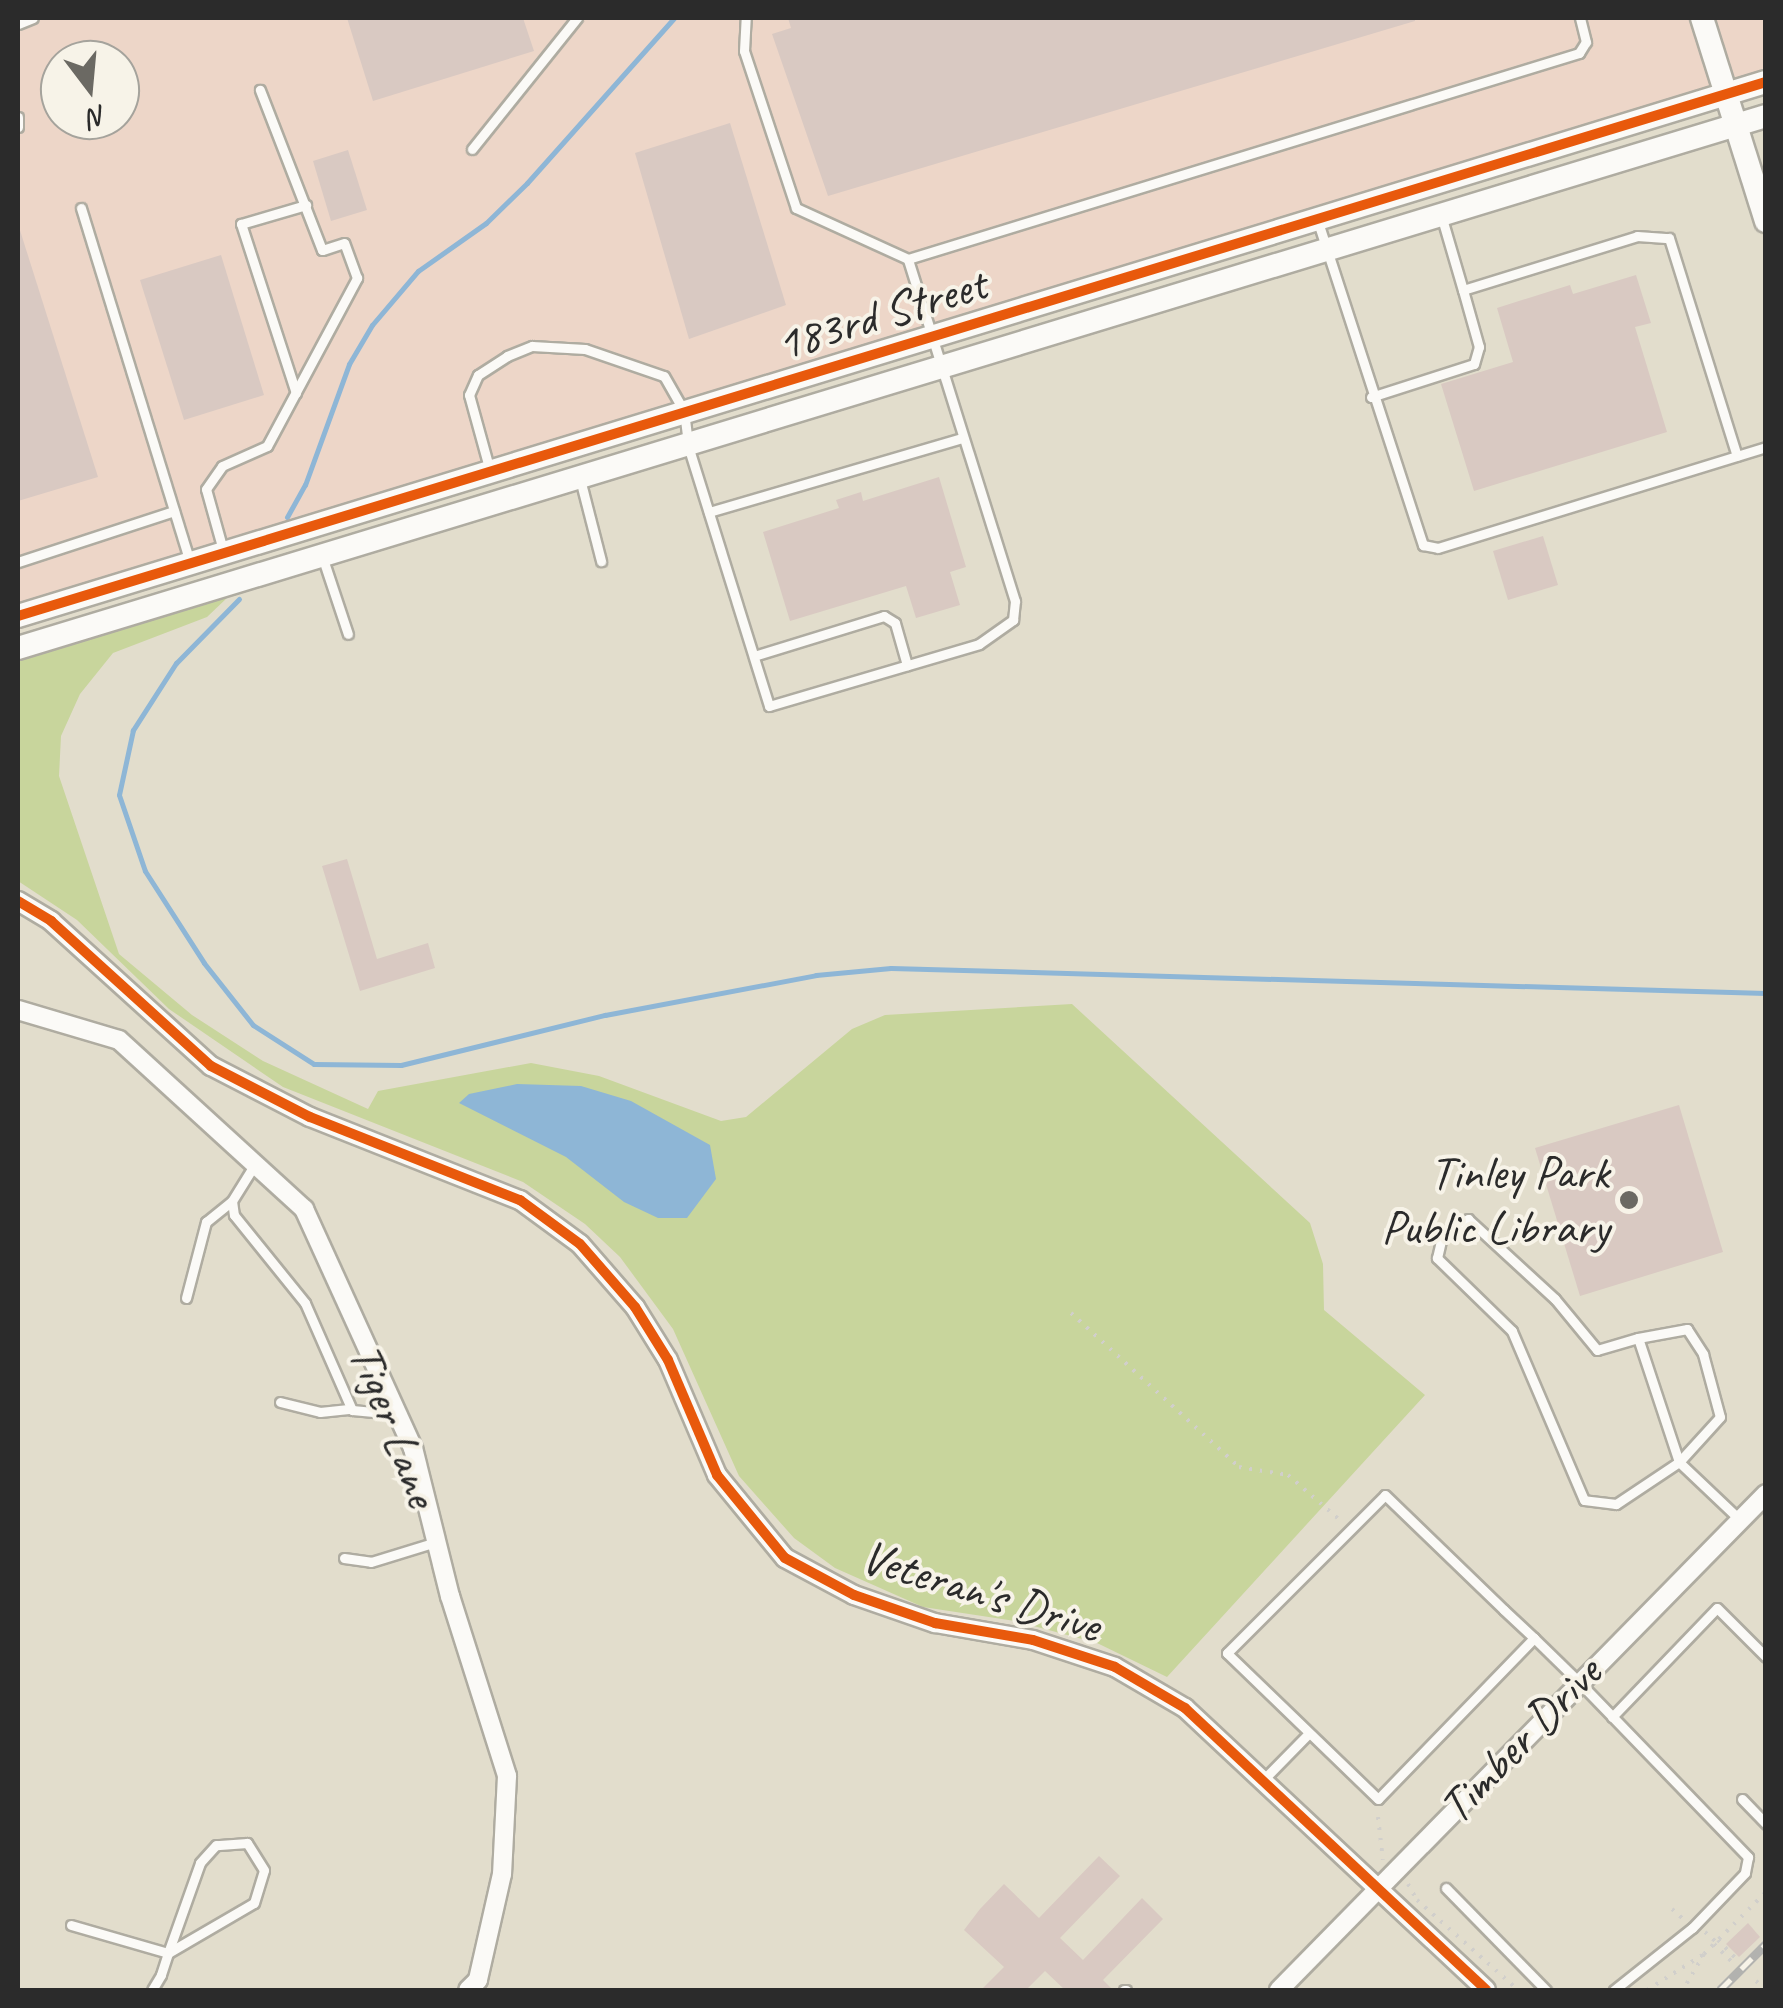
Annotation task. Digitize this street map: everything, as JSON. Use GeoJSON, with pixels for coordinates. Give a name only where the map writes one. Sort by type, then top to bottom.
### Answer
{"type":"FeatureCollection","features":[{"type":"Feature","properties":{"kind":"street"},"geometry":{"type":"LineString","coordinates":[[1702,18],[1766,221]]}},
{"type":"Feature","properties":{"kind":"street","name":"183rd Street"},"geometry":{"type":"LineString","coordinates":[[18,616],[1766,82]]}},
{"type":"Feature","properties":{"kind":"street","name":"183rd Street"},"geometry":{"type":"LineString","coordinates":[[18,648],[1766,116]]}},
{"type":"Feature","properties":{"kind":"street","name":"Veteran's Drive"},"geometry":{"type":"LineString","coordinates":[[18,901],[52,921],[211,1066],[310,1117],[520,1200],[580,1244],[635,1306],[668,1360],[716,1475],[785,1558],[854,1596],[935,1623],[1033,1640],[1115,1667],[1185,1708],[1486,1990]]}},
{"type":"Feature","properties":{"kind":"street","name":"Tiger Lane"},"geometry":{"type":"LineString","coordinates":[[18,1010],[119,1040],[304,1209],[413,1448],[436,1542],[507,1776],[502,1874],[478,1987]]}},
{"type":"Feature","properties":{"kind":"street","name":"Timber Drive"},"geometry":{"type":"LineString","coordinates":[[1279,1990],[1738,1518],[1766,1494]]}},
{"type":"Feature","properties":{"kind":"lane"},"geometry":{"type":"LineString","coordinates":[[18,24],[33,18]]}},
{"type":"Feature","properties":{"kind":"lane"},"geometry":{"type":"LineString","coordinates":[[472,149],[576,18]]}},
{"type":"Feature","properties":{"kind":"lane"},"geometry":{"type":"LineString","coordinates":[[746,18],[744,51],[796,208],[908,259],[1578,53],[1586,42],[1580,18]]}},
{"type":"Feature","properties":{"kind":"lane"},"geometry":{"type":"LineString","coordinates":[[224,553],[206,489],[222,466],[267,446],[357,278],[344,242],[322,250],[260,90]]}},
{"type":"Feature","properties":{"kind":"lane"},"geometry":{"type":"LineString","coordinates":[[18,117],[18,127]]}},
{"type":"Feature","properties":{"kind":"lane"},"geometry":{"type":"LineString","coordinates":[[296,393],[241,224],[306,205]]}},
{"type":"Feature","properties":{"kind":"lane"},"geometry":{"type":"LineString","coordinates":[[81,208],[190,562]]}},
{"type":"Feature","properties":{"kind":"lane"},"geometry":{"type":"LineString","coordinates":[[1372,397],[1474,364],[1479,347],[1440,216]]}},
{"type":"Feature","properties":{"kind":"lane"},"geometry":{"type":"LineString","coordinates":[[1317,219],[1418,540],[1430,548],[1766,447]]}},
{"type":"Feature","properties":{"kind":"lane"},"geometry":{"type":"LineString","coordinates":[[1464,290],[1637,236],[1668,238],[1736,456]]}},
{"type":"Feature","properties":{"kind":"lane"},"geometry":{"type":"LineString","coordinates":[[490,472],[469,395],[478,375],[532,346],[585,349],[664,376],[684,410],[688,444],[769,706],[979,644],[1013,620],[1015,600],[962,438],[935,335],[908,259]]}},
{"type":"Feature","properties":{"kind":"lane"},"geometry":{"type":"LineString","coordinates":[[709,512],[962,438]]}},
{"type":"Feature","properties":{"kind":"lane"},"geometry":{"type":"LineString","coordinates":[[580,477],[602,560]]}},
{"type":"Feature","properties":{"kind":"lane"},"geometry":{"type":"LineString","coordinates":[[18,562],[174,511]]}},
{"type":"Feature","properties":{"kind":"lane"},"geometry":{"type":"LineString","coordinates":[[321,555],[348,634]]}},
{"type":"Feature","properties":{"kind":"lane"},"geometry":{"type":"LineString","coordinates":[[754,656],[884,616],[895,623],[907,665]]}},
{"type":"Feature","properties":{"kind":"lane"},"geometry":{"type":"LineString","coordinates":[[186,1298],[206,1222],[232,1202],[255,1164]]}},
{"type":"Feature","properties":{"kind":"lane"},"geometry":{"type":"LineString","coordinates":[[232,1202],[234,1215],[304,1303],[352,1410]]}},
{"type":"Feature","properties":{"kind":"lane"},"geometry":{"type":"LineString","coordinates":[[1468,1219],[1555,1299],[1596,1350],[1638,1338],[1687,1329],[1703,1354],[1720,1417],[1679,1462],[1616,1504],[1584,1500],[1512,1331],[1437,1258],[1443,1233],[1468,1219]]}},
{"type":"Feature","properties":{"kind":"lane"},"geometry":{"type":"LineString","coordinates":[[1638,1338],[1679,1462],[1738,1518]]}},
{"type":"Feature","properties":{"kind":"lane"},"geometry":{"type":"LineString","coordinates":[[280,1402],[320,1412],[397,1414]]}},
{"type":"Feature","properties":{"kind":"lane"},"geometry":{"type":"LineString","coordinates":[[1534,1638],[1378,1799],[1227,1653],[1385,1495],[1534,1638],[1578,1681],[1748,1857],[1745,1873],[1681,1939],[1614,1990]]}},
{"type":"Feature","properties":{"kind":"lane"},"geometry":{"type":"LineString","coordinates":[[344,1558],[371,1562],[436,1542]]}},
{"type":"Feature","properties":{"kind":"lane"},"geometry":{"type":"LineString","coordinates":[[1612,1717],[1717,1608],[1766,1657]]}},
{"type":"Feature","properties":{"kind":"lane"},"geometry":{"type":"LineString","coordinates":[[1264,1779],[1309,1732]]}},
{"type":"Feature","properties":{"kind":"lane"},"geometry":{"type":"LineString","coordinates":[[1742,1799],[1766,1824]]}},
{"type":"Feature","properties":{"kind":"lane"},"geometry":{"type":"LineString","coordinates":[[71,1924],[168,1953],[254,1903],[264,1870],[247,1843],[216,1845],[200,1863],[168,1953],[152,1990]]}},
{"type":"Feature","properties":{"kind":"lane"},"geometry":{"type":"LineString","coordinates":[[1446,1888],[1546,1990]]}},
{"type":"Feature","properties":{"kind":"path"},"geometry":{"type":"LineString","coordinates":[[1071,1313],[1239,1467],[1288,1475],[1348,1528]]}},
{"type":"Feature","properties":{"kind":"path"},"geometry":{"type":"LineString","coordinates":[[1378,1817],[1378,1856],[1417,1900],[1518,1990]]}},
{"type":"Feature","properties":{"kind":"path"},"geometry":{"type":"LineString","coordinates":[[1647,1990],[1704,1954],[1766,1892]]}},
{"type":"Feature","properties":{"kind":"path"},"geometry":{"type":"LineString","coordinates":[[1716,1942],[1738,1964]]}},
{"type":"Feature","properties":{"kind":"path"},"geometry":{"type":"LineString","coordinates":[[1683,1990],[1704,1954]]}},
{"type":"Feature","properties":{"kind":"path"},"geometry":{"type":"LineString","coordinates":[[1756,1981],[1766,1990]]}},
{"type":"Feature","properties":{"kind":"shaded area"},"geometry":{"type":"Polygon","coordinates":[[[18,18],[1698,18],[1724,104],[18,622],[18,18]]]}},
{"type":"Feature","properties":{"kind":"shaded area"},"geometry":{"type":"Polygon","coordinates":[[[1711,18],[1765,18],[1765,90],[1736,99],[1711,18]]]}},
{"type":"Feature","properties":{"kind":"green space"},"geometry":{"type":"Polygon","coordinates":[[[228,597],[207,617],[113,653],[80,694],[61,736],[59,776],[119,954],[192,1015],[263,1061],[368,1109],[378,1091],[531,1063],[599,1076],[721,1121],[746,1117],[852,1029],[885,1015],[1072,1004],[1310,1223],[1323,1264],[1324,1310],[1425,1395],[1167,1677],[1097,1643],[1015,1621],[923,1607],[835,1568],[794,1538],[739,1476],[673,1329],[620,1257],[585,1224],[523,1182],[283,1087],[169,1009],[77,920],[18,881],[18,661],[228,597]]]}},
{"type":"Feature","properties":{"kind":"water"},"geometry":{"type":"Polygon","coordinates":[[[517,1084],[581,1086],[631,1101],[710,1145],[716,1179],[687,1218],[658,1218],[624,1202],[566,1157],[459,1103],[469,1094],[517,1084]]]}},
{"type":"Feature","properties":{"kind":"building"},"geometry":{"type":"Polygon","coordinates":[[[347,18],[523,18],[534,51],[373,101],[347,18]]]}},
{"type":"Feature","properties":{"kind":"building"},"geometry":{"type":"Polygon","coordinates":[[[788,18],[1415,21],[828,196],[772,34],[791,28],[788,18]]]}},
{"type":"Feature","properties":{"kind":"building"},"geometry":{"type":"Polygon","coordinates":[[[730,123],[786,305],[689,339],[635,153],[730,123]]]}},
{"type":"Feature","properties":{"kind":"building"},"geometry":{"type":"Polygon","coordinates":[[[348,150],[367,210],[331,221],[313,161],[348,150]]]}},
{"type":"Feature","properties":{"kind":"building"},"geometry":{"type":"Polygon","coordinates":[[[18,224],[98,477],[18,501],[18,224]]]}},
{"type":"Feature","properties":{"kind":"building"},"geometry":{"type":"Polygon","coordinates":[[[221,255],[264,395],[184,420],[140,280],[221,255]]]}},
{"type":"Feature","properties":{"kind":"building"},"geometry":{"type":"Polygon","coordinates":[[[1636,275],[1651,323],[1635,327],[1667,432],[1474,491],[1441,384],[1513,362],[1497,308],[1570,285],[1573,294],[1636,275]]]}},
{"type":"Feature","properties":{"kind":"building"},"geometry":{"type":"Polygon","coordinates":[[[939,477],[966,567],[950,572],[960,605],[916,618],[906,586],[790,621],[763,532],[839,508],[836,500],[861,492],[863,501],[939,477]]]}},
{"type":"Feature","properties":{"kind":"building"},"geometry":{"type":"Polygon","coordinates":[[[1543,536],[1558,585],[1508,600],[1493,551],[1543,536]]]}},
{"type":"Feature","properties":{"kind":"building"},"geometry":{"type":"Polygon","coordinates":[[[347,859],[377,959],[428,943],[435,968],[360,991],[322,866],[347,859]]]}},
{"type":"Feature","properties":{"kind":"building","name":"Tinley Park Public Library"},"geometry":{"type":"Polygon","coordinates":[[[1679,1105],[1723,1252],[1580,1296],[1535,1148],[1679,1105]]]}},
{"type":"Feature","properties":{"kind":"building"},"geometry":{"type":"Polygon","coordinates":[[[1099,1856],[1120,1876],[1060,1938],[1083,1960],[1142,1898],[1163,1919],[1103,1980],[1113,1990],[1065,1990],[1045,1971],[1026,1990],[981,1990],[1004,1967],[964,1930],[980,1909],[1004,1884],[1039,1918],[1099,1856]]]}},
{"type":"Feature","properties":{"kind":"building"},"geometry":{"type":"Polygon","coordinates":[[[1748,1923],[1760,1937],[1739,1957],[1726,1944],[1748,1923]]]}},
{"type":"Feature","properties":{"kind":"waterway"},"geometry":{"type":"LineString","coordinates":[[287,517],[305,485],[349,364],[372,325],[418,271],[486,223],[527,183],[674,18]]}},
{"type":"Feature","properties":{"kind":"waterway"},"geometry":{"type":"LineString","coordinates":[[239,599],[176,663],[133,730],[119,795],[145,871],[204,963],[253,1025],[314,1064],[401,1065],[605,1015],[816,975],[891,968],[1766,993]]}},
{"type":"Feature","properties":{"kind":"railway"},"geometry":{"type":"LineString","coordinates":[[1720,1990],[1766,1944]]}},
{"type":"Feature","properties":{"kind":"cycle path"},"geometry":{"type":"LineString","coordinates":[[18,616],[1766,82]]}},
{"type":"Feature","properties":{"kind":"cycle path"},"geometry":{"type":"LineString","coordinates":[[18,901],[51,921],[211,1066],[310,1117],[520,1200],[580,1244],[635,1307],[668,1360],[717,1475],[785,1558],[854,1595],[935,1623],[1033,1640],[1115,1667],[1185,1708],[1486,1990]]}},
{"type":"Feature","properties":{"kind":"place","name":"Tinley Park Public Library"},"geometry":{"type":"Point","coordinates":[1629,1200]}}]}
